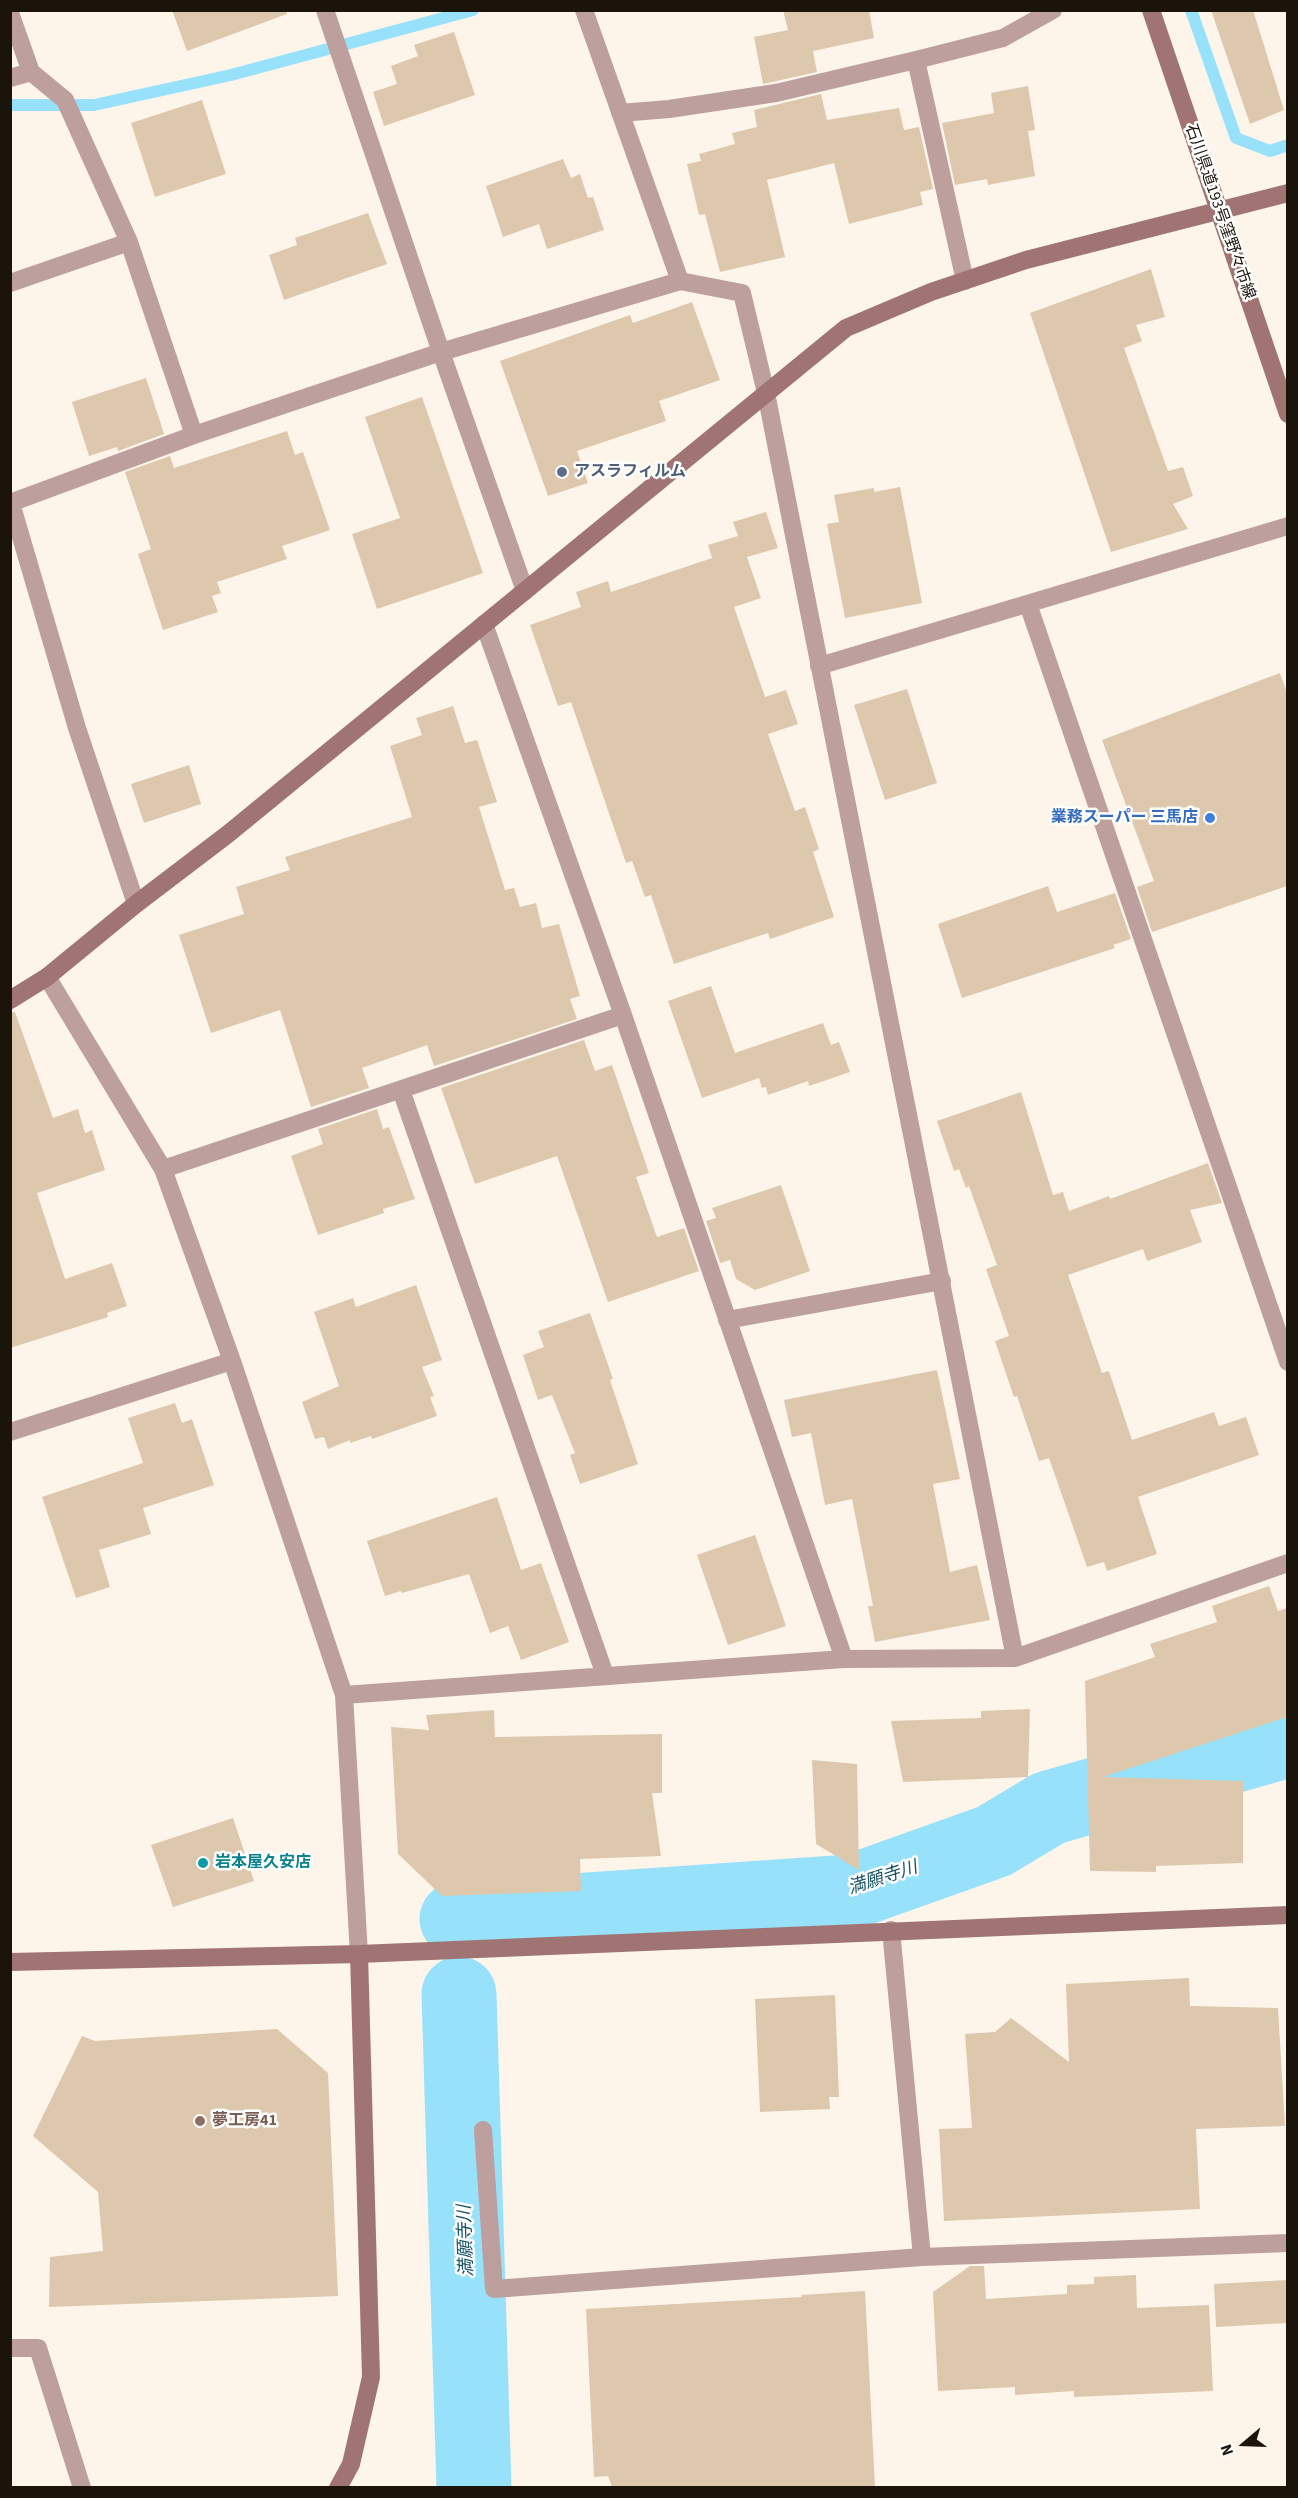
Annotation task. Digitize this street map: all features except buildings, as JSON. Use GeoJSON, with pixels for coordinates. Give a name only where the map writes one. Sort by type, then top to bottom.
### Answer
{"type":"FeatureCollection","features":[{"type":"Feature","properties":{"kind":"street"},"geometry":{"type":"LineString","coordinates":[[325,10],[525,591]]}},
{"type":"Feature","properties":{"kind":"street"},"geometry":{"type":"LineString","coordinates":[[584,10],[680,281]]}},
{"type":"Feature","properties":{"kind":"street"},"geometry":{"type":"LineString","coordinates":[[620,113],[669,109],[776,93],[916,60],[1003,38],[1053,10]]}},
{"type":"Feature","properties":{"kind":"street","name":"石川県道193号窪野々市線"},"geometry":{"type":"LineString","coordinates":[[1151,10],[1287,414]]}},
{"type":"Feature","properties":{"kind":"street"},"geometry":{"type":"LineString","coordinates":[[10,13],[31,72],[65,100],[129,243],[194,435]]}},
{"type":"Feature","properties":{"kind":"street"},"geometry":{"type":"LineString","coordinates":[[916,60],[965,281]]}},
{"type":"Feature","properties":{"kind":"street"},"geometry":{"type":"LineString","coordinates":[[10,78],[31,72]]}},
{"type":"Feature","properties":{"kind":"street"},"geometry":{"type":"LineString","coordinates":[[10,1000],[47,977],[140,901],[228,834],[846,328],[965,281],[1026,260],[1287,193]]}},
{"type":"Feature","properties":{"kind":"street"},"geometry":{"type":"LineString","coordinates":[[10,283],[129,243]]}},
{"type":"Feature","properties":{"kind":"street"},"geometry":{"type":"LineString","coordinates":[[140,901],[11,503],[194,435],[441,352],[680,281],[742,293],[766,393],[1015,1658]]}},
{"type":"Feature","properties":{"kind":"street"},"geometry":{"type":"LineString","coordinates":[[819,666],[1287,526]]}},
{"type":"Feature","properties":{"kind":"street"},"geometry":{"type":"LineString","coordinates":[[1028,604],[1287,1362]]}},
{"type":"Feature","properties":{"kind":"street"},"geometry":{"type":"LineString","coordinates":[[484,624],[623,1015],[844,1659]]}},
{"type":"Feature","properties":{"kind":"street"},"geometry":{"type":"LineString","coordinates":[[47,977],[163,1169],[232,1361],[344,1695],[359,1954],[371,2377],[351,2464],[338,2487]]}},
{"type":"Feature","properties":{"kind":"street"},"geometry":{"type":"LineString","coordinates":[[163,1169],[623,1015]]}},
{"type":"Feature","properties":{"kind":"street"},"geometry":{"type":"LineString","coordinates":[[401,1089],[605,1675]]}},
{"type":"Feature","properties":{"kind":"street"},"geometry":{"type":"LineString","coordinates":[[727,1320],[942,1281]]}},
{"type":"Feature","properties":{"kind":"street"},"geometry":{"type":"LineString","coordinates":[[10,1432],[232,1361]]}},
{"type":"Feature","properties":{"kind":"street"},"geometry":{"type":"LineString","coordinates":[[344,1695],[844,1659],[1015,1658],[1287,1563]]}},
{"type":"Feature","properties":{"kind":"street"},"geometry":{"type":"LineString","coordinates":[[10,1962],[359,1954],[1287,1915]]}},
{"type":"Feature","properties":{"kind":"street"},"geometry":{"type":"LineString","coordinates":[[891,1930],[922,2257]]}},
{"type":"Feature","properties":{"kind":"street"},"geometry":{"type":"LineString","coordinates":[[483,2130],[494,2289],[922,2257],[1287,2243]]}},
{"type":"Feature","properties":{"kind":"street"},"geometry":{"type":"LineString","coordinates":[[10,2348],[38,2348],[82,2487]]}},
{"type":"Feature","properties":{"kind":"waterway"},"geometry":{"type":"LineString","coordinates":[[10,105],[94,105],[231,75],[473,10]]}},
{"type":"Feature","properties":{"kind":"waterway"},"geometry":{"type":"LineString","coordinates":[[1191,10],[1236,138],[1270,151],[1288,145]]}},
{"type":"Feature","properties":{"kind":"waterway","name":"満願寺川"},"geometry":{"type":"LineString","coordinates":[[457,1919],[851,1892],[994,1841],[1049,1808],[1288,1740]]}},
{"type":"Feature","properties":{"kind":"waterway","name":"満願寺川"},"geometry":{"type":"LineString","coordinates":[[459,1994],[474,2488]]}},
{"type":"Feature","properties":{"kind":"place","name":"アスラフィルム"},"geometry":{"type":"Point","coordinates":[562,472]}},
{"type":"Feature","properties":{"kind":"place","name":"業務スーパー 三馬店"},"geometry":{"type":"Point","coordinates":[1210,818]}},
{"type":"Feature","properties":{"kind":"place","name":"岩本屋久安店"},"geometry":{"type":"Point","coordinates":[203,1863]}},
{"type":"Feature","properties":{"kind":"place","name":"夢工房41"},"geometry":{"type":"Point","coordinates":[200,2121]}}]}
